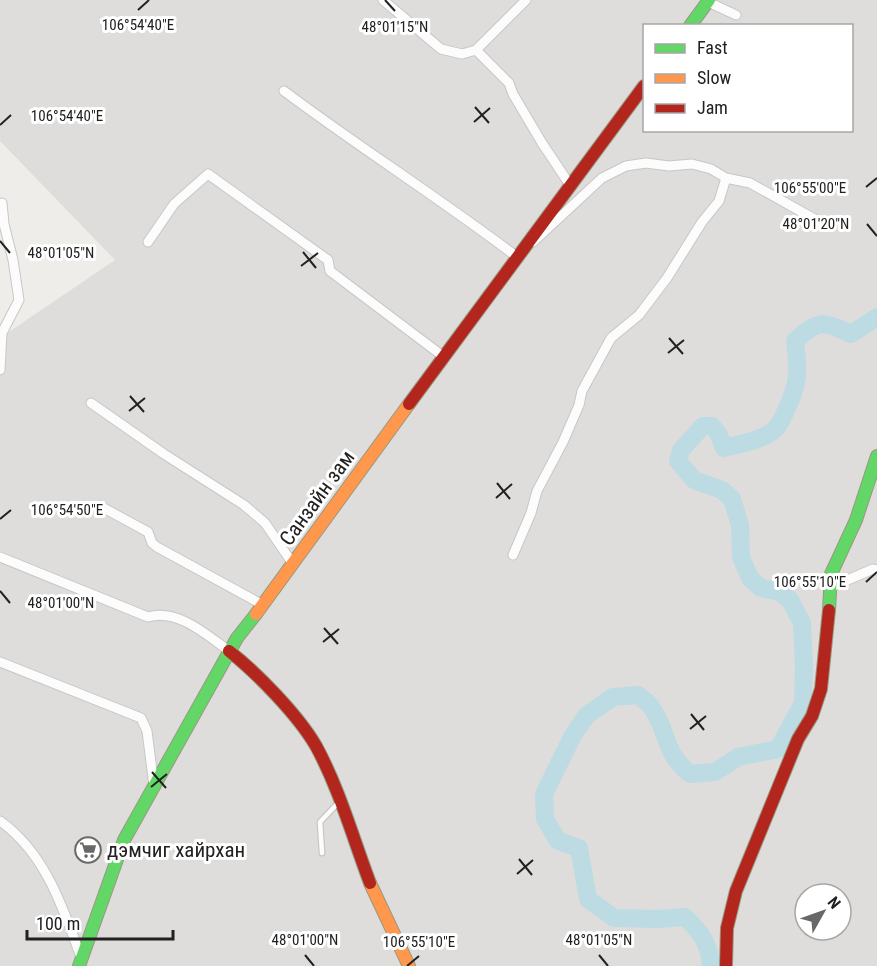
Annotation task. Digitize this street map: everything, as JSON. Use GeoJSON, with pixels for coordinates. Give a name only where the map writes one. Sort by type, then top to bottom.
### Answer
{"type":"FeatureCollection","features":[{"type":"Feature","properties":{"kind":"main road"},"geometry":{"type":"LineString","coordinates":[[691,24],[708,1]]}},
{"type":"Feature","properties":{"kind":"main road","name":"Санзайн зам"},"geometry":{"type":"LineString","coordinates":[[80,963],[124,840],[237,638],[520,252],[643,89]]}},
{"type":"Feature","properties":{"kind":"main road"},"geometry":{"type":"LineString","coordinates":[[726,966],[727,928],[736,891],[798,739],[812,716],[821,689],[828,634],[831,574],[856,520],[877,456]]}},
{"type":"Feature","properties":{"kind":"main road"},"geometry":{"type":"LineString","coordinates":[[230,651],[296,717],[320,754],[370,884],[390,931],[409,966]]}},
{"type":"Feature","properties":{"kind":"street"},"geometry":{"type":"LineString","coordinates":[[383,0],[441,49],[462,54],[476,50],[526,0]]}},
{"type":"Feature","properties":{"kind":"street"},"geometry":{"type":"LineString","coordinates":[[708,1],[736,15]]}},
{"type":"Feature","properties":{"kind":"street"},"geometry":{"type":"LineString","coordinates":[[476,50],[509,83],[513,94],[570,185]]}},
{"type":"Feature","properties":{"kind":"street"},"geometry":{"type":"LineString","coordinates":[[284,91],[330,126],[520,252],[602,178],[626,166],[646,163],[669,166],[692,164],[711,169],[726,178],[750,183],[820,222]]}},
{"type":"Feature","properties":{"kind":"street"},"geometry":{"type":"LineString","coordinates":[[148,242],[174,204],[208,174],[328,260],[330,271],[444,357]]}},
{"type":"Feature","properties":{"kind":"street"},"geometry":{"type":"LineString","coordinates":[[513,555],[531,513],[537,491],[563,442],[579,405],[582,391],[611,338],[639,315],[668,278],[702,222],[718,201],[726,178]]}},
{"type":"Feature","properties":{"kind":"street"},"geometry":{"type":"LineString","coordinates":[[0,370],[2,333],[19,300],[2,203]]}},
{"type":"Feature","properties":{"kind":"street"},"geometry":{"type":"LineString","coordinates":[[91,403],[164,454],[244,505],[265,523],[293,564]]}},
{"type":"Feature","properties":{"kind":"street"},"geometry":{"type":"LineString","coordinates":[[100,506],[148,532],[152,543],[157,547],[263,605]]}},
{"type":"Feature","properties":{"kind":"street"},"geometry":{"type":"LineString","coordinates":[[0,558],[148,617],[158,614],[170,615],[230,651]]}},
{"type":"Feature","properties":{"kind":"street"},"geometry":{"type":"LineString","coordinates":[[829,588],[873,569],[877,570]]}},
{"type":"Feature","properties":{"kind":"street"},"geometry":{"type":"LineString","coordinates":[[0,662],[141,718],[147,731],[153,786]]}},
{"type":"Feature","properties":{"kind":"street"},"geometry":{"type":"LineString","coordinates":[[0,821],[16,832],[39,860],[62,903],[80,963]]}},
{"type":"Feature","properties":{"kind":"lane"},"geometry":{"type":"LineString","coordinates":[[322,853],[320,822],[340,802]]}},
{"type":"Feature","properties":{"kind":"shaded area"},"geometry":{"type":"Polygon","coordinates":[[[0,0],[877,0],[877,966],[0,966],[0,338],[115,260],[0,141],[0,0]]]}},
{"type":"Feature","properties":{"kind":"waterway"},"geometry":{"type":"LineString","coordinates":[[711,966],[709,951],[703,938],[685,917],[614,918],[588,899],[579,848],[558,841],[545,819],[544,794],[573,735],[587,715],[613,697],[638,695],[649,704],[675,758],[690,774],[715,772],[738,757],[778,749],[803,703],[802,623],[790,600],[780,592],[761,588],[750,578],[741,557],[740,525],[732,499],[722,490],[694,480],[678,461],[681,450],[703,426],[712,426],[718,433],[724,448],[769,434],[784,415],[796,384],[795,341],[810,329],[822,324],[851,334],[877,317]]}},
{"type":"Feature","properties":{"kind":"traffic: fast"},"geometry":{"type":"LineString","coordinates":[[691,24],[709,0]]}},
{"type":"Feature","properties":{"kind":"traffic: fast"},"geometry":{"type":"LineString","coordinates":[[829,610],[831,574],[856,520],[877,456]]}},
{"type":"Feature","properties":{"kind":"traffic: fast"},"geometry":{"type":"LineString","coordinates":[[79,966],[124,840],[237,638],[256,614]]}},
{"type":"Feature","properties":{"kind":"traffic: slow"},"geometry":{"type":"LineString","coordinates":[[256,614],[409,404]]}},
{"type":"Feature","properties":{"kind":"traffic: slow"},"geometry":{"type":"LineString","coordinates":[[370,883],[409,966]]}},
{"type":"Feature","properties":{"kind":"traffic: jam"},"geometry":{"type":"LineString","coordinates":[[409,404],[643,87]]}},
{"type":"Feature","properties":{"kind":"traffic: jam"},"geometry":{"type":"LineString","coordinates":[[726,966],[727,928],[736,891],[798,739],[812,716],[821,689],[829,610]]}},
{"type":"Feature","properties":{"kind":"traffic: jam"},"geometry":{"type":"LineString","coordinates":[[229,651],[276,695],[299,721],[316,746],[339,796],[370,883]]}},
{"type":"Feature","properties":{"kind":"place","name":"дэмчиг хайрхан"},"geometry":{"type":"Point","coordinates":[88,850]}}]}
